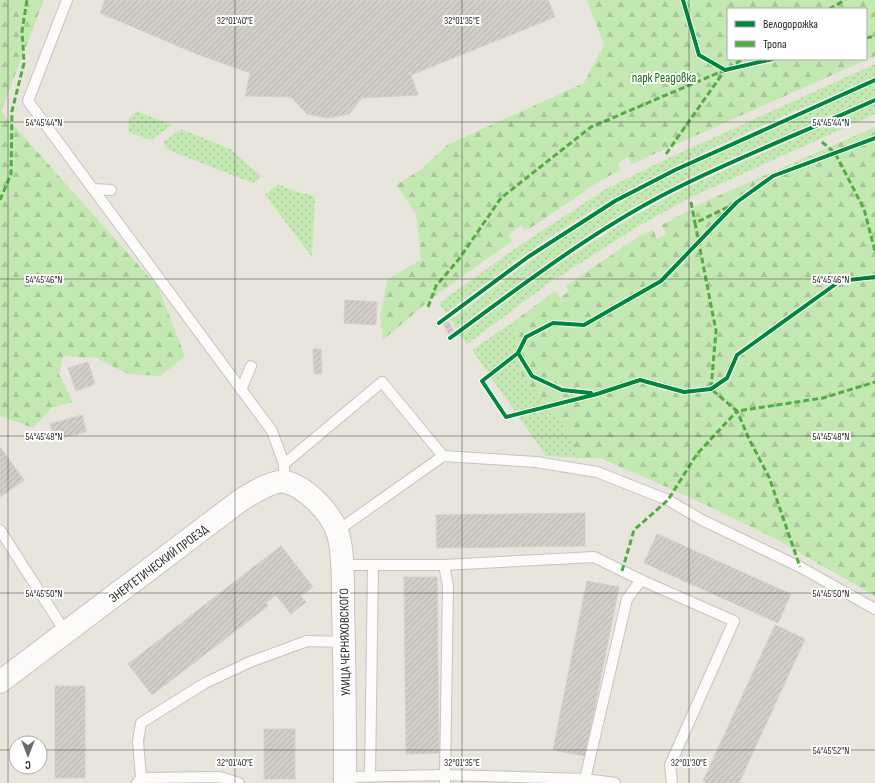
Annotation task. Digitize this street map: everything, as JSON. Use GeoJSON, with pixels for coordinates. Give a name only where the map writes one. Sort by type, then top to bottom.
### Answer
{"type":"FeatureCollection","features":[{"type":"Feature","properties":{"kind":"street","name":"УЛИЦА ЧЕРНЯХОВСКОГО"},"geometry":{"type":"LineString","coordinates":[[284,473],[321,506],[337,531],[342,565],[345,780]]}},
{"type":"Feature","properties":{"kind":"street","name":"ЭНЕРГЕТИЧЕСКИЙ ПРОЕЗД"},"geometry":{"type":"LineString","coordinates":[[0,682],[241,500],[267,486],[284,473]]}},
{"type":"Feature","properties":{"kind":"lane"},"geometry":{"type":"LineString","coordinates":[[67,0],[28,101],[272,431],[284,473],[382,382],[442,456]]}},
{"type":"Feature","properties":{"kind":"lane"},"geometry":{"type":"LineString","coordinates":[[93,189],[111,190]]}},
{"type":"Feature","properties":{"kind":"lane"},"geometry":{"type":"LineString","coordinates":[[241,390],[251,366]]}},
{"type":"Feature","properties":{"kind":"lane"},"geometry":{"type":"LineString","coordinates":[[337,531],[442,456],[536,462],[597,472],[668,500],[702,520],[800,567],[875,609]]}},
{"type":"Feature","properties":{"kind":"lane"},"geometry":{"type":"LineString","coordinates":[[0,530],[66,633]]}},
{"type":"Feature","properties":{"kind":"lane"},"geometry":{"type":"LineString","coordinates":[[342,565],[444,565],[594,557],[641,580],[734,621],[670,765],[672,783]]}},
{"type":"Feature","properties":{"kind":"lane"},"geometry":{"type":"LineString","coordinates":[[370,776],[373,565]]}},
{"type":"Feature","properties":{"kind":"lane"},"geometry":{"type":"LineString","coordinates":[[444,565],[448,586],[445,779]]}},
{"type":"Feature","properties":{"kind":"lane"},"geometry":{"type":"LineString","coordinates":[[585,778],[627,599],[641,580]]}},
{"type":"Feature","properties":{"kind":"lane"},"geometry":{"type":"LineString","coordinates":[[239,783],[220,777],[139,781],[138,741],[141,723],[205,683],[250,662],[307,641],[344,642]]}},
{"type":"Feature","properties":{"kind":"lane"},"geometry":{"type":"LineString","coordinates":[[345,780],[370,776],[515,780],[585,778],[614,783]]}},
{"type":"Feature","properties":{"kind":"green space"},"geometry":{"type":"Polygon","coordinates":[[[0,0],[44,0],[1,111],[158,287],[185,356],[161,376],[128,374],[97,358],[63,356],[59,374],[73,402],[51,408],[33,428],[0,416],[0,0]]]}},
{"type":"Feature","properties":{"kind":"green space","name":"парк Реадовка"},"geometry":{"type":"Polygon","coordinates":[[[587,0],[875,0],[875,56],[867,60],[867,8],[727,8],[727,60],[866,60],[632,164],[628,157],[617,164],[621,170],[601,180],[526,231],[521,225],[508,235],[512,241],[432,298],[383,340],[380,316],[388,279],[421,260],[416,214],[396,185],[422,169],[447,145],[584,83],[604,45],[587,0]]]}},
{"type":"Feature","properties":{"kind":"green space"},"geometry":{"type":"Polygon","coordinates":[[[875,64],[875,77],[710,150],[614,198],[570,224],[528,252],[446,313],[439,303],[519,246],[606,189],[669,158],[875,64]]]}},
{"type":"Feature","properties":{"kind":"green space"},"geometry":{"type":"Polygon","coordinates":[[[875,83],[875,97],[681,182],[622,214],[566,250],[456,329],[451,320],[553,245],[617,204],[712,155],[875,83]]]}},
{"type":"Feature","properties":{"kind":"green space"},"geometry":{"type":"Polygon","coordinates":[[[875,103],[875,114],[689,198],[635,228],[546,285],[467,344],[460,335],[540,276],[627,220],[685,188],[875,103]]]}},
{"type":"Feature","properties":{"kind":"green space"},"geometry":{"type":"Polygon","coordinates":[[[137,111],[172,125],[151,140],[129,132],[128,119],[137,111]]]}},
{"type":"Feature","properties":{"kind":"green space"},"geometry":{"type":"Polygon","coordinates":[[[875,127],[875,596],[772,537],[687,496],[600,458],[581,458],[557,414],[522,377],[513,322],[555,291],[560,298],[569,291],[566,286],[639,236],[653,230],[657,239],[666,234],[662,225],[704,202],[875,127]]]}},
{"type":"Feature","properties":{"kind":"green space"},"geometry":{"type":"Polygon","coordinates":[[[181,129],[230,149],[261,176],[253,183],[168,150],[163,142],[181,129]]]}},
{"type":"Feature","properties":{"kind":"green space"},"geometry":{"type":"Polygon","coordinates":[[[278,184],[294,191],[315,196],[312,257],[265,195],[278,184]]]}},
{"type":"Feature","properties":{"kind":"green space"},"geometry":{"type":"Polygon","coordinates":[[[513,322],[522,377],[557,414],[581,458],[546,456],[472,350],[513,322]]]}},
{"type":"Feature","properties":{"kind":"building"},"geometry":{"type":"Polygon","coordinates":[[[105,0],[548,0],[555,17],[411,75],[418,95],[362,98],[349,114],[328,118],[307,114],[291,97],[245,96],[250,73],[197,54],[100,13],[105,0]]]}},
{"type":"Feature","properties":{"kind":"building"},"geometry":{"type":"Polygon","coordinates":[[[345,300],[377,302],[376,325],[344,323],[345,300]]]}},
{"type":"Feature","properties":{"kind":"building"},"geometry":{"type":"Polygon","coordinates":[[[448,321],[454,331],[449,334],[443,324],[448,321]]]}},
{"type":"Feature","properties":{"kind":"building"},"geometry":{"type":"Polygon","coordinates":[[[313,349],[321,349],[322,374],[314,374],[313,349]]]}},
{"type":"Feature","properties":{"kind":"building"},"geometry":{"type":"Polygon","coordinates":[[[88,362],[95,384],[76,391],[68,368],[88,362]]]}},
{"type":"Feature","properties":{"kind":"building"},"geometry":{"type":"Polygon","coordinates":[[[82,415],[86,432],[54,440],[50,424],[82,415]]]}},
{"type":"Feature","properties":{"kind":"building"},"geometry":{"type":"Polygon","coordinates":[[[0,447],[24,480],[0,497],[0,447]]]}},
{"type":"Feature","properties":{"kind":"building"},"geometry":{"type":"Polygon","coordinates":[[[585,513],[585,546],[437,548],[436,515],[585,513]]]}},
{"type":"Feature","properties":{"kind":"building"},"geometry":{"type":"Polygon","coordinates":[[[657,534],[791,594],[778,623],[644,563],[657,534]]]}},
{"type":"Feature","properties":{"kind":"building"},"geometry":{"type":"Polygon","coordinates":[[[281,546],[313,587],[301,596],[306,602],[291,614],[276,595],[266,603],[268,606],[152,695],[128,664],[281,546]]]}},
{"type":"Feature","properties":{"kind":"building"},"geometry":{"type":"Polygon","coordinates":[[[404,577],[437,577],[439,753],[406,754],[404,577]]]}},
{"type":"Feature","properties":{"kind":"building"},"geometry":{"type":"Polygon","coordinates":[[[587,581],[619,587],[585,756],[553,750],[587,581]]]}},
{"type":"Feature","properties":{"kind":"building"},"geometry":{"type":"Polygon","coordinates":[[[775,625],[805,639],[739,783],[707,783],[703,781],[775,625]]]}},
{"type":"Feature","properties":{"kind":"building"},"geometry":{"type":"Polygon","coordinates":[[[55,686],[85,686],[85,778],[55,778],[55,686]]]}},
{"type":"Feature","properties":{"kind":"building"},"geometry":{"type":"Polygon","coordinates":[[[264,729],[295,729],[295,779],[264,779],[264,729]]]}},
{"type":"Feature","properties":{"kind":"marked path"},"geometry":{"type":"LineString","coordinates":[[0,200],[11,174],[12,111],[24,63],[22,31],[27,0]]}},
{"type":"Feature","properties":{"kind":"marked path"},"geometry":{"type":"LineString","coordinates":[[831,8],[845,0]]}},
{"type":"Feature","properties":{"kind":"marked path"},"geometry":{"type":"LineString","coordinates":[[867,38],[875,36]]}},
{"type":"Feature","properties":{"kind":"marked path"},"geometry":{"type":"LineString","coordinates":[[428,307],[436,286],[459,259],[501,198],[591,127],[725,70],[741,60]]}},
{"type":"Feature","properties":{"kind":"marked path"},"geometry":{"type":"LineString","coordinates":[[666,154],[725,70]]}},
{"type":"Feature","properties":{"kind":"marked path"},"geometry":{"type":"LineString","coordinates":[[822,142],[835,153],[864,209],[875,251]]}},
{"type":"Feature","properties":{"kind":"marked path"},"geometry":{"type":"LineString","coordinates":[[691,202],[695,223]]}},
{"type":"Feature","properties":{"kind":"marked path"},"geometry":{"type":"LineString","coordinates":[[728,207],[695,223],[716,331],[711,389],[737,411],[823,398],[875,382]]}},
{"type":"Feature","properties":{"kind":"marked path"},"geometry":{"type":"LineString","coordinates":[[622,571],[634,530],[668,500],[697,454],[737,411],[749,439],[769,477],[800,567]]}},
{"type":"Feature","properties":{"kind":"cycle path"},"geometry":{"type":"LineString","coordinates":[[683,0],[699,55],[725,70],[769,60]]}},
{"type":"Feature","properties":{"kind":"cycle path"},"geometry":{"type":"LineString","coordinates":[[439,323],[528,257],[615,201],[675,170],[875,80]]}},
{"type":"Feature","properties":{"kind":"cycle path"},"geometry":{"type":"LineString","coordinates":[[450,338],[593,236],[652,201],[731,163],[875,100]]}},
{"type":"Feature","properties":{"kind":"cycle path"},"geometry":{"type":"LineString","coordinates":[[875,138],[773,176],[737,202],[661,281],[584,325],[553,323],[526,337],[518,353],[482,381],[506,417],[597,394],[640,380],[684,392],[711,389],[727,378],[737,355],[840,281],[875,277]]}},
{"type":"Feature","properties":{"kind":"cycle path"},"geometry":{"type":"LineString","coordinates":[[518,353],[532,376],[562,390],[591,393]]}}]}
